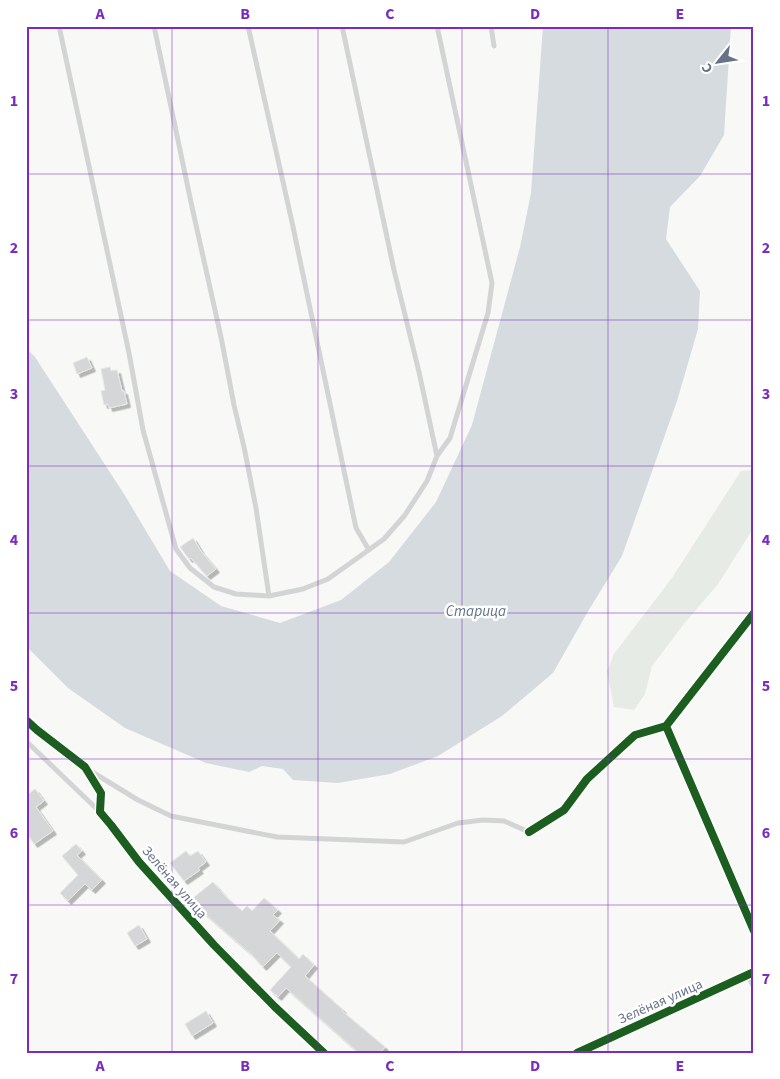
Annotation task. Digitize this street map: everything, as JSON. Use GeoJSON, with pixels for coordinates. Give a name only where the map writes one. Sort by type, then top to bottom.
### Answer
{"type":"FeatureCollection","features":[{"type":"Feature","properties":{"kind":"street"},"geometry":{"type":"LineString","coordinates":[[529,832],[564,810],[587,779],[636,735],[666,726],[754,613]]}},
{"type":"Feature","properties":{"kind":"street"},"geometry":{"type":"LineString","coordinates":[[26,720],[85,767],[101,793],[100,812]]}},
{"type":"Feature","properties":{"kind":"street"},"geometry":{"type":"LineString","coordinates":[[666,726],[754,931]]}},
{"type":"Feature","properties":{"kind":"street","name":"Зелёная улица"},"geometry":{"type":"LineString","coordinates":[[100,812],[139,862],[214,945],[275,1007],[324,1053]]}},
{"type":"Feature","properties":{"kind":"street","name":"Зелёная улица"},"geometry":{"type":"LineString","coordinates":[[577,1053],[750,974]]}},
{"type":"Feature","properties":{"kind":"lane"},"geometry":{"type":"LineString","coordinates":[[59,26],[144,430],[176,549],[190,568],[214,586],[236,594],[269,596],[304,589],[328,579],[384,539],[405,515],[428,480],[437,456],[450,438],[488,313],[492,283],[437,26]]}},
{"type":"Feature","properties":{"kind":"lane"},"geometry":{"type":"LineString","coordinates":[[154,26],[244,447],[256,508],[269,596]]}},
{"type":"Feature","properties":{"kind":"lane"},"geometry":{"type":"LineString","coordinates":[[248,26],[292,222],[356,528],[369,550]]}},
{"type":"Feature","properties":{"kind":"lane"},"geometry":{"type":"LineString","coordinates":[[342,26],[392,260],[437,456]]}},
{"type":"Feature","properties":{"kind":"lane"},"geometry":{"type":"LineString","coordinates":[[491,26],[494,46]]}},
{"type":"Feature","properties":{"kind":"lane"},"geometry":{"type":"LineString","coordinates":[[26,741],[100,812]]}},
{"type":"Feature","properties":{"kind":"lane"},"geometry":{"type":"LineString","coordinates":[[85,767],[138,800],[171,816],[277,837],[404,842],[458,823],[483,820],[504,821],[529,832]]}},
{"type":"Feature","properties":{"kind":"lane"},"geometry":{"type":"LineString","coordinates":[[750,974],[754,986]]}},
{"type":"Feature","properties":{"kind":"shaded area"},"geometry":{"type":"Polygon","coordinates":[[[754,470],[754,527],[718,584],[683,625],[652,666],[645,694],[634,710],[614,707],[607,672],[614,654],[672,578],[741,471],[754,470]]]}},
{"type":"Feature","properties":{"kind":"water","name":"Старица"},"geometry":{"type":"Polygon","coordinates":[[[543,26],[731,26],[724,135],[700,176],[670,207],[666,239],[700,291],[698,329],[677,401],[622,556],[553,673],[502,716],[438,756],[390,774],[338,783],[293,780],[283,769],[262,766],[249,772],[206,763],[125,728],[68,688],[26,646],[26,348],[35,357],[124,494],[170,571],[221,606],[280,623],[341,600],[389,562],[436,502],[472,425],[520,247],[531,193],[543,26]]]}},
{"type":"Feature","properties":{"kind":"building"},"geometry":{"type":"Polygon","coordinates":[[[87,357],[92,368],[77,374],[73,363],[87,357]]]}},
{"type":"Feature","properties":{"kind":"building"},"geometry":{"type":"Polygon","coordinates":[[[110,367],[111,371],[117,370],[127,404],[109,408],[108,404],[104,405],[101,391],[105,390],[101,369],[110,367]]]}},
{"type":"Feature","properties":{"kind":"building"},"geometry":{"type":"Polygon","coordinates":[[[193,538],[216,569],[207,576],[191,558],[189,559],[180,547],[193,538]]]}},
{"type":"Feature","properties":{"kind":"building"},"geometry":{"type":"Polygon","coordinates":[[[35,789],[44,801],[36,807],[53,831],[34,844],[26,832],[26,794],[35,789]]]}},
{"type":"Feature","properties":{"kind":"building"},"geometry":{"type":"Polygon","coordinates":[[[76,844],[82,851],[77,855],[102,880],[92,890],[85,884],[68,901],[60,893],[78,875],[62,856],[76,844]]]}},
{"type":"Feature","properties":{"kind":"building"},"geometry":{"type":"Polygon","coordinates":[[[186,851],[190,856],[198,851],[206,862],[198,868],[200,870],[184,881],[170,863],[186,851]]]}},
{"type":"Feature","properties":{"kind":"building"},"geometry":{"type":"Polygon","coordinates":[[[213,882],[242,911],[247,906],[252,911],[264,898],[278,910],[273,915],[280,920],[270,931],[299,959],[303,954],[314,965],[305,976],[342,1011],[385,1047],[380,1053],[359,1053],[286,988],[278,997],[270,990],[291,967],[277,953],[263,967],[204,913],[193,898],[213,882]]]}},
{"type":"Feature","properties":{"kind":"building"},"geometry":{"type":"Polygon","coordinates":[[[139,925],[147,939],[135,946],[127,933],[139,925]]]}},
{"type":"Feature","properties":{"kind":"building"},"geometry":{"type":"Polygon","coordinates":[[[206,1011],[213,1023],[192,1036],[185,1024],[206,1011]]]}},
{"type":"Feature","properties":{"kind":"cycle path"},"geometry":{"type":"LineString","coordinates":[[529,832],[564,810],[587,779],[635,735],[666,726],[754,613]]}},
{"type":"Feature","properties":{"kind":"cycle path"},"geometry":{"type":"LineString","coordinates":[[26,720],[85,767],[101,793],[100,812],[139,862],[214,945],[275,1007],[324,1053]]}},
{"type":"Feature","properties":{"kind":"cycle path"},"geometry":{"type":"LineString","coordinates":[[666,726],[754,931]]}},
{"type":"Feature","properties":{"kind":"cycle path"},"geometry":{"type":"LineString","coordinates":[[577,1053],[754,972]]}}]}
